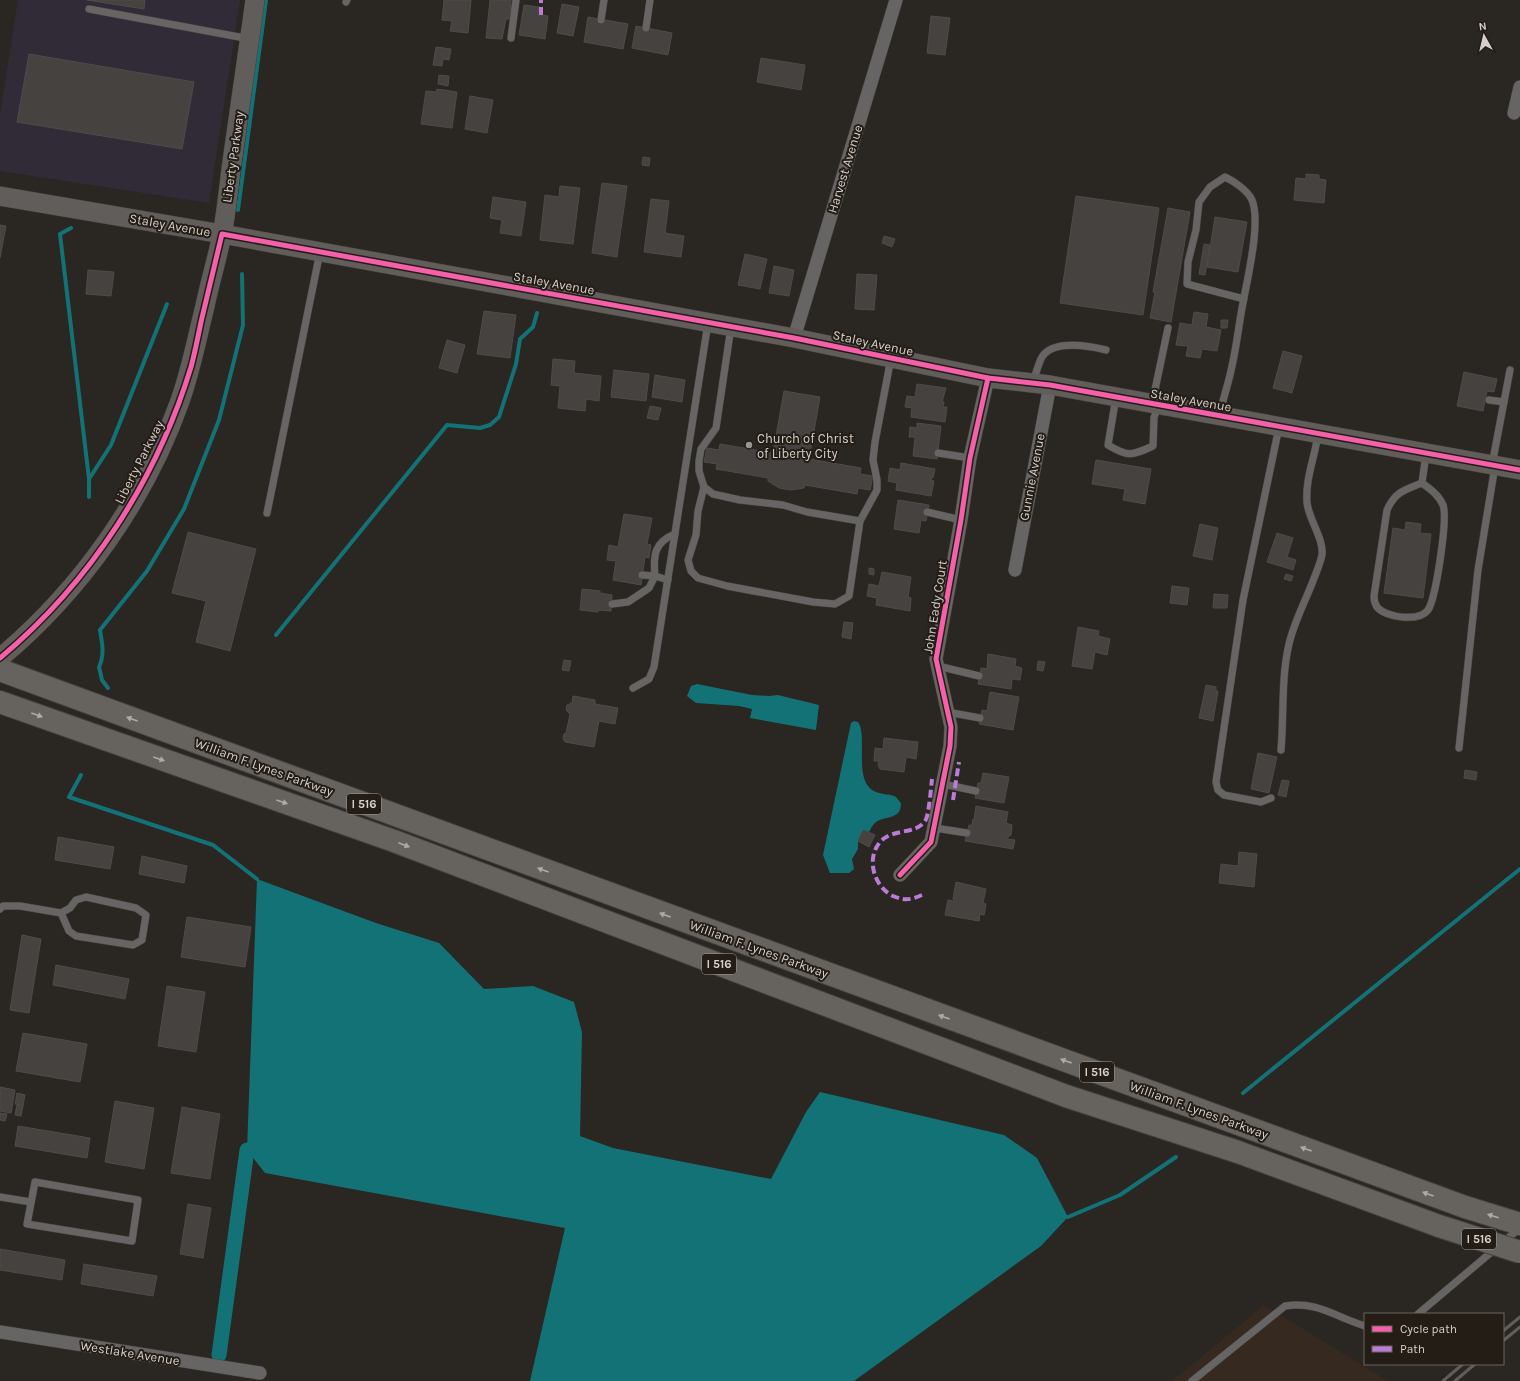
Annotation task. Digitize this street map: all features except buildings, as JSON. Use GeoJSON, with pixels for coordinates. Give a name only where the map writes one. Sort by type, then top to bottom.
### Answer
{"type":"FeatureCollection","features":[{"type":"Feature","properties":{"kind":"highway","name":"William F. Lynes Parkway"},"geometry":{"type":"LineString","coordinates":[[0,670],[1465,1207],[1520,1224]]}},
{"type":"Feature","properties":{"kind":"highway","name":"William F. Lynes Parkway"},"geometry":{"type":"LineString","coordinates":[[0,702],[394,841],[1066,1096],[1238,1152],[1439,1226],[1520,1252]]}},
{"type":"Feature","properties":{"kind":"street","name":"Liberty Parkway"},"geometry":{"type":"LineString","coordinates":[[0,658],[51,612],[88,566],[125,514],[152,465],[179,402],[191,365],[222,234],[255,0]]}},
{"type":"Feature","properties":{"kind":"street","name":"Harvest Avenue"},"geometry":{"type":"LineString","coordinates":[[794,338],[896,0]]}},
{"type":"Feature","properties":{"kind":"street"},"geometry":{"type":"LineString","coordinates":[[1514,113],[1520,87]]}},
{"type":"Feature","properties":{"kind":"street","name":"Staley Avenue"},"geometry":{"type":"LineString","coordinates":[[0,196],[222,234],[708,322],[988,378],[1041,384],[1520,470]]}},
{"type":"Feature","properties":{"kind":"street","name":"John Eady Court"},"geometry":{"type":"LineString","coordinates":[[900,875],[931,842],[935,828],[950,746],[951,727],[936,659],[961,520],[970,458],[988,378]]}},
{"type":"Feature","properties":{"kind":"street","name":"Gunnie Avenue"},"geometry":{"type":"LineString","coordinates":[[1015,570],[1041,384]]}},
{"type":"Feature","properties":{"kind":"street","name":"Westlake Avenue"},"geometry":{"type":"LineString","coordinates":[[0,1332],[260,1373]]}},
{"type":"Feature","properties":{"kind":"lane"},"geometry":{"type":"LineString","coordinates":[[511,38],[516,0]]}},
{"type":"Feature","properties":{"kind":"lane"},"geometry":{"type":"LineString","coordinates":[[601,20],[604,0]]}},
{"type":"Feature","properties":{"kind":"lane"},"geometry":{"type":"LineString","coordinates":[[646,28],[650,0]]}},
{"type":"Feature","properties":{"kind":"lane"},"geometry":{"type":"LineString","coordinates":[[89,9],[250,39]]}},
{"type":"Feature","properties":{"kind":"lane"},"geometry":{"type":"LineString","coordinates":[[1219,416],[1232,367],[1244,299],[1254,241],[1256,218],[1252,200],[1236,182],[1225,177],[1210,187],[1199,202],[1196,230],[1188,262],[1187,284],[1244,299]]}},
{"type":"Feature","properties":{"kind":"lane"},"geometry":{"type":"LineString","coordinates":[[268,513],[320,252]]}},
{"type":"Feature","properties":{"kind":"lane"},"geometry":{"type":"LineString","coordinates":[[633,688],[649,679],[654,667],[708,322]]}},
{"type":"Feature","properties":{"kind":"lane"},"geometry":{"type":"LineString","coordinates":[[731,327],[716,428],[701,449],[698,461],[699,471],[704,487],[698,511],[696,535],[688,560],[691,571],[698,578],[727,586],[813,602],[835,604],[849,596],[860,521],[877,490],[878,480],[873,460],[891,358]]}},
{"type":"Feature","properties":{"kind":"lane"},"geometry":{"type":"LineString","coordinates":[[1116,397],[1108,444],[1123,454],[1137,453],[1153,446],[1155,404],[1168,328]]}},
{"type":"Feature","properties":{"kind":"lane"},"geometry":{"type":"LineString","coordinates":[[1041,384],[1042,356],[1052,348],[1065,345],[1096,347],[1106,350]]}},
{"type":"Feature","properties":{"kind":"lane"},"geometry":{"type":"LineString","coordinates":[[1459,748],[1478,570],[1510,370]]}},
{"type":"Feature","properties":{"kind":"lane"},"geometry":{"type":"LineString","coordinates":[[1489,400],[1504,402]]}},
{"type":"Feature","properties":{"kind":"lane"},"geometry":{"type":"LineString","coordinates":[[1271,798],[1261,802],[1224,795],[1218,790],[1216,782],[1243,600],[1280,427]]}},
{"type":"Feature","properties":{"kind":"lane"},"geometry":{"type":"LineString","coordinates":[[1281,750],[1284,686],[1289,644],[1298,616],[1320,565],[1322,555],[1322,547],[1307,505],[1308,485],[1318,434]]}},
{"type":"Feature","properties":{"kind":"lane"},"geometry":{"type":"LineString","coordinates":[[938,453],[970,458]]}},
{"type":"Feature","properties":{"kind":"lane"},"geometry":{"type":"LineString","coordinates":[[1422,483],[1426,454]]}},
{"type":"Feature","properties":{"kind":"lane"},"geometry":{"type":"LineString","coordinates":[[1422,483],[1439,498],[1443,506],[1444,526],[1432,602],[1428,611],[1421,616],[1406,618],[1387,614],[1378,608],[1374,603],[1374,596],[1387,510],[1391,501],[1401,491],[1422,483]]}},
{"type":"Feature","properties":{"kind":"lane"},"geometry":{"type":"LineString","coordinates":[[704,487],[714,494],[740,500],[783,505],[807,512],[860,521]]}},
{"type":"Feature","properties":{"kind":"lane"},"geometry":{"type":"LineString","coordinates":[[927,512],[961,520]]}},
{"type":"Feature","properties":{"kind":"lane"},"geometry":{"type":"LineString","coordinates":[[612,604],[628,602],[649,588],[655,576],[654,561],[659,544],[664,538],[675,534]]}},
{"type":"Feature","properties":{"kind":"lane"},"geometry":{"type":"LineString","coordinates":[[642,575],[655,576],[668,580]]}},
{"type":"Feature","properties":{"kind":"lane"},"geometry":{"type":"LineString","coordinates":[[938,666],[979,676]]}},
{"type":"Feature","properties":{"kind":"lane"},"geometry":{"type":"LineString","coordinates":[[948,712],[980,718]]}},
{"type":"Feature","properties":{"kind":"lane"},"geometry":{"type":"LineString","coordinates":[[943,784],[976,791]]}},
{"type":"Feature","properties":{"kind":"lane"},"geometry":{"type":"LineString","coordinates":[[935,828],[967,833]]}},
{"type":"Feature","properties":{"kind":"lane"},"geometry":{"type":"LineString","coordinates":[[0,909],[3,906],[20,906],[61,913],[70,908],[76,900],[86,897],[136,908],[146,915],[142,940],[133,945],[76,936],[69,931],[61,913]]}},
{"type":"Feature","properties":{"kind":"lane"},"geometry":{"type":"LineString","coordinates":[[35,1182],[138,1200],[132,1241],[27,1224],[31,1202],[35,1182]]}},
{"type":"Feature","properties":{"kind":"lane"},"geometry":{"type":"LineString","coordinates":[[0,1197],[31,1202]]}},
{"type":"Feature","properties":{"kind":"lane"},"geometry":{"type":"LineString","coordinates":[[1419,1313],[1520,1228]]}},
{"type":"Feature","properties":{"kind":"lane"},"geometry":{"type":"LineString","coordinates":[[1192,1381],[1285,1306],[1298,1304],[1314,1306],[1364,1326]]}},
{"type":"Feature","properties":{"kind":"shaded area"},"geometry":{"type":"Polygon","coordinates":[[[18,0],[240,0],[209,203],[0,171],[0,115],[18,0]]]}},
{"type":"Feature","properties":{"kind":"shaded area"},"geometry":{"type":"Polygon","coordinates":[[[1264,1305],[1388,1381],[1172,1381],[1264,1305]]]}},
{"type":"Feature","properties":{"kind":"water"},"geometry":{"type":"Polygon","coordinates":[[[697,684],[752,695],[778,695],[819,705],[816,730],[750,718],[752,709],[739,706],[696,703],[687,696],[691,686],[697,684]]]}},
{"type":"Feature","properties":{"kind":"water"},"geometry":{"type":"Polygon","coordinates":[[[854,721],[858,722],[861,728],[863,771],[864,779],[868,786],[874,791],[897,798],[901,803],[898,813],[878,821],[873,825],[869,832],[863,830],[858,841],[858,849],[852,859],[854,869],[849,873],[830,873],[823,855],[851,723],[854,721]]]}},
{"type":"Feature","properties":{"kind":"water"},"geometry":{"type":"Polygon","coordinates":[[[257,879],[376,923],[439,943],[484,989],[533,986],[574,1002],[582,1032],[580,1136],[613,1148],[771,1179],[806,1112],[820,1092],[1004,1135],[1037,1158],[1068,1217],[1041,1246],[854,1381],[530,1381],[565,1228],[265,1173],[247,1150],[257,879]]]}},
{"type":"Feature","properties":{"kind":"waterway"},"geometry":{"type":"LineString","coordinates":[[238,210],[266,0]]}},
{"type":"Feature","properties":{"kind":"waterway"},"geometry":{"type":"LineString","coordinates":[[71,228],[60,234],[89,479],[89,497]]}},
{"type":"Feature","properties":{"kind":"waterway"},"geometry":{"type":"LineString","coordinates":[[108,688],[102,680],[99,667],[102,653],[100,630],[147,571],[184,509],[219,420],[243,325],[242,274]]}},
{"type":"Feature","properties":{"kind":"waterway"},"geometry":{"type":"LineString","coordinates":[[89,479],[111,445],[167,304]]}},
{"type":"Feature","properties":{"kind":"waterway"},"geometry":{"type":"LineString","coordinates":[[276,635],[447,425],[480,428],[490,425],[499,417],[516,364],[520,339],[533,327],[537,313]]}},
{"type":"Feature","properties":{"kind":"waterway"},"geometry":{"type":"LineString","coordinates":[[81,775],[69,797],[213,845],[257,879]]}},
{"type":"Feature","properties":{"kind":"waterway"},"geometry":{"type":"LineString","coordinates":[[1243,1093],[1520,869]]}},
{"type":"Feature","properties":{"kind":"waterway"},"geometry":{"type":"LineString","coordinates":[[219,1355],[247,1150]]}},
{"type":"Feature","properties":{"kind":"waterway"},"geometry":{"type":"LineString","coordinates":[[1068,1217],[1120,1195],[1176,1157]]}},
{"type":"Feature","properties":{"kind":"railway"},"geometry":{"type":"LineString","coordinates":[[1504,1330],[1520,1317]]}},
{"type":"Feature","properties":{"kind":"railway"},"geometry":{"type":"LineString","coordinates":[[1504,1340],[1520,1327]]}},
{"type":"Feature","properties":{"kind":"railway"},"geometry":{"type":"LineString","coordinates":[[1443,1381],[1462,1365]]}},
{"type":"Feature","properties":{"kind":"railway"},"geometry":{"type":"LineString","coordinates":[[1455,1381],[1474,1365]]}},
{"type":"Feature","properties":{"kind":"marked path"},"geometry":{"type":"LineString","coordinates":[[541,0],[541,15]]}},
{"type":"Feature","properties":{"kind":"marked path"},"geometry":{"type":"LineString","coordinates":[[953,800],[959,762]]}},
{"type":"Feature","properties":{"kind":"marked path"},"geometry":{"type":"LineString","coordinates":[[922,895],[914,898],[901,899],[886,892],[881,886],[874,872],[873,856],[876,848],[886,837],[916,828],[925,821],[929,808],[932,779]]}},
{"type":"Feature","properties":{"kind":"cycle path"},"geometry":{"type":"LineString","coordinates":[[0,658],[33,629],[63,597],[91,562],[139,489],[177,409],[191,367],[222,234],[794,338],[988,378],[1050,385],[1520,470]]}},
{"type":"Feature","properties":{"kind":"cycle path"},"geometry":{"type":"LineString","coordinates":[[900,875],[931,842],[950,746],[951,727],[936,659],[961,520],[970,458],[988,378]]}},
{"type":"Feature","properties":{"kind":"place","name":"Church of Christ of Liberty City"},"geometry":{"type":"Point","coordinates":[749,445]}}]}
